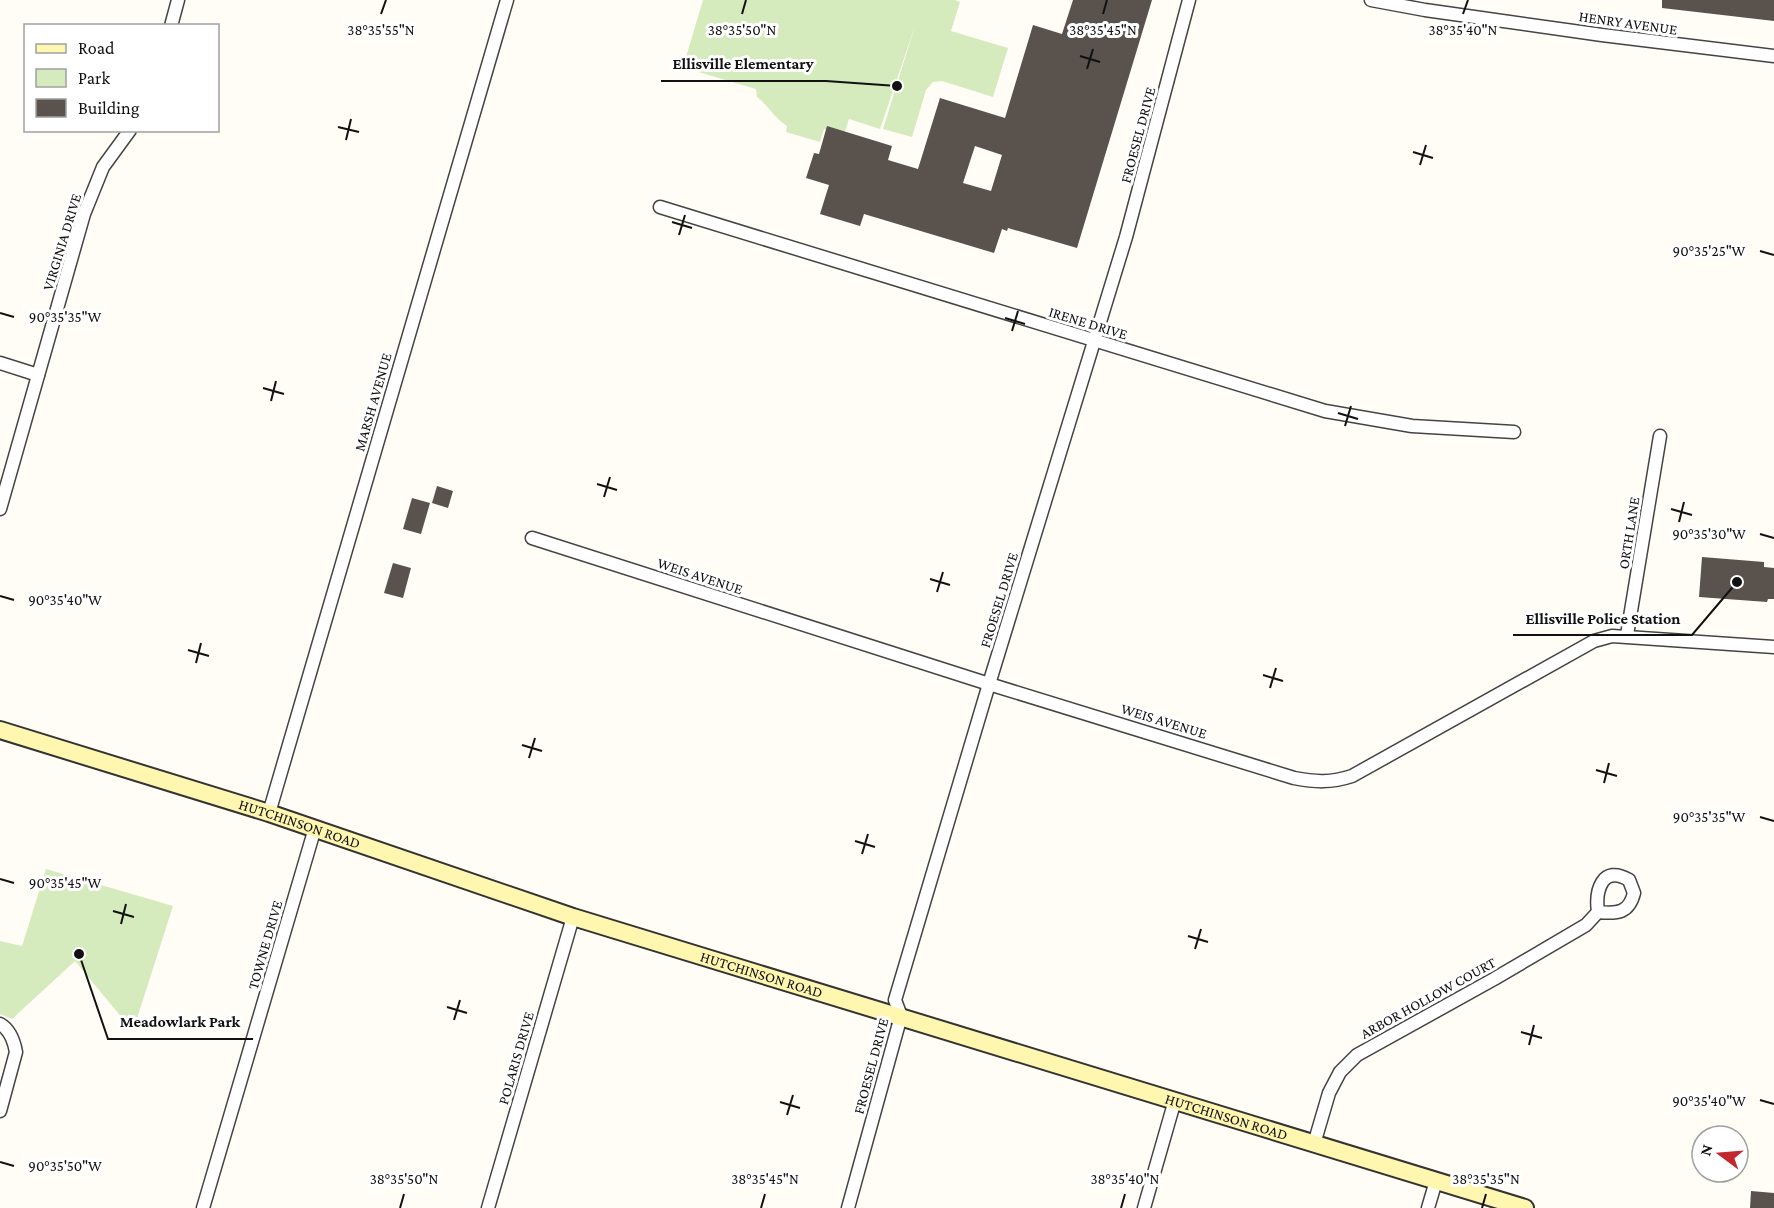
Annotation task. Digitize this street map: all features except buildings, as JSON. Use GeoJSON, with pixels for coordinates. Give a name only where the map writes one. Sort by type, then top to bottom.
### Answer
{"type":"FeatureCollection","features":[{"type":"Feature","properties":{"kind":"street"},"geometry":{"type":"LineString","coordinates":[[172,24],[178,0]]}},
{"type":"Feature","properties":{"kind":"street","name":"MARSH AVENUE"},"geometry":{"type":"LineString","coordinates":[[269,813],[507,0]]}},
{"type":"Feature","properties":{"kind":"street","name":"FROESEL DRIVE"},"geometry":{"type":"LineString","coordinates":[[848,1208],[901,1017],[895,1000],[988,684],[1126,237],[1189,0]]}},
{"type":"Feature","properties":{"kind":"street","name":"HENRY AVENUE"},"geometry":{"type":"LineString","coordinates":[[1371,0],[1602,36],[1774,56]]}},
{"type":"Feature","properties":{"kind":"street","name":"VIRGINIA DRIVE"},"geometry":{"type":"LineString","coordinates":[[0,509],[84,214],[103,167],[129,132]]}},
{"type":"Feature","properties":{"kind":"street","name":"IRENE DRIVE"},"geometry":{"type":"LineString","coordinates":[[660,207],[1325,411],[1412,426],[1514,432]]}},
{"type":"Feature","properties":{"kind":"street"},"geometry":{"type":"LineString","coordinates":[[0,363],[38,375]]}},
{"type":"Feature","properties":{"kind":"street","name":"ORTH LANE"},"geometry":{"type":"LineString","coordinates":[[1627,635],[1660,436]]}},
{"type":"Feature","properties":{"kind":"street","name":"WEIS AVENUE"},"geometry":{"type":"LineString","coordinates":[[532,538],[988,684],[1294,778],[1314,782],[1335,782],[1352,776],[1594,641],[1627,635],[1774,647]]}},
{"type":"Feature","properties":{"kind":"street","name":"HUTCHINSON ROAD"},"geometry":{"type":"LineString","coordinates":[[0,730],[315,828],[573,917],[1525,1208]]}},
{"type":"Feature","properties":{"kind":"street","name":"TOWNE DRIVE"},"geometry":{"type":"LineString","coordinates":[[202,1208],[315,828]]}},
{"type":"Feature","properties":{"kind":"street","name":"ARBOR HOLLOW COURT"},"geometry":{"type":"LineString","coordinates":[[1314,1144],[1329,1093],[1340,1072],[1357,1055],[1586,925],[1598,912]]}},
{"type":"Feature","properties":{"kind":"street","name":"POLARIS DRIVE"},"geometry":{"type":"LineString","coordinates":[[488,1208],[573,917]]}},
{"type":"Feature","properties":{"kind":"street"},"geometry":{"type":"LineString","coordinates":[[0,1111],[16,1052],[15,1043],[4,1028]]}},
{"type":"Feature","properties":{"kind":"street"},"geometry":{"type":"LineString","coordinates":[[1144,1208],[1175,1100]]}},
{"type":"Feature","properties":{"kind":"street"},"geometry":{"type":"LineString","coordinates":[[1428,1208],[1436,1181]]}},
{"type":"Feature","properties":{"kind":"green space"},"geometry":{"type":"Polygon","coordinates":[[[703,0],[955,0],[960,2],[951,31],[1008,48],[993,97],[942,81],[933,82],[926,90],[912,137],[883,129],[915,26],[880,129],[849,119],[844,135],[824,129],[820,142],[786,132],[787,126],[757,97],[756,89],[695,71],[689,65],[686,57],[703,0]]]}},
{"type":"Feature","properties":{"kind":"green space"},"geometry":{"type":"Polygon","coordinates":[[[46,869],[173,906],[133,1031],[75,961],[12,1019],[0,1014],[0,941],[22,946],[46,869]]]}},
{"type":"Feature","properties":{"kind":"place","name":"Ellisville Elementary"},"geometry":{"type":"Point","coordinates":[897,86]}},
{"type":"Feature","properties":{"kind":"place","name":"Ellisville Police Station"},"geometry":{"type":"Point","coordinates":[1737,582]}},
{"type":"Feature","properties":{"kind":"place","name":"Meadowlark Park"},"geometry":{"type":"Point","coordinates":[79,954]}}]}
